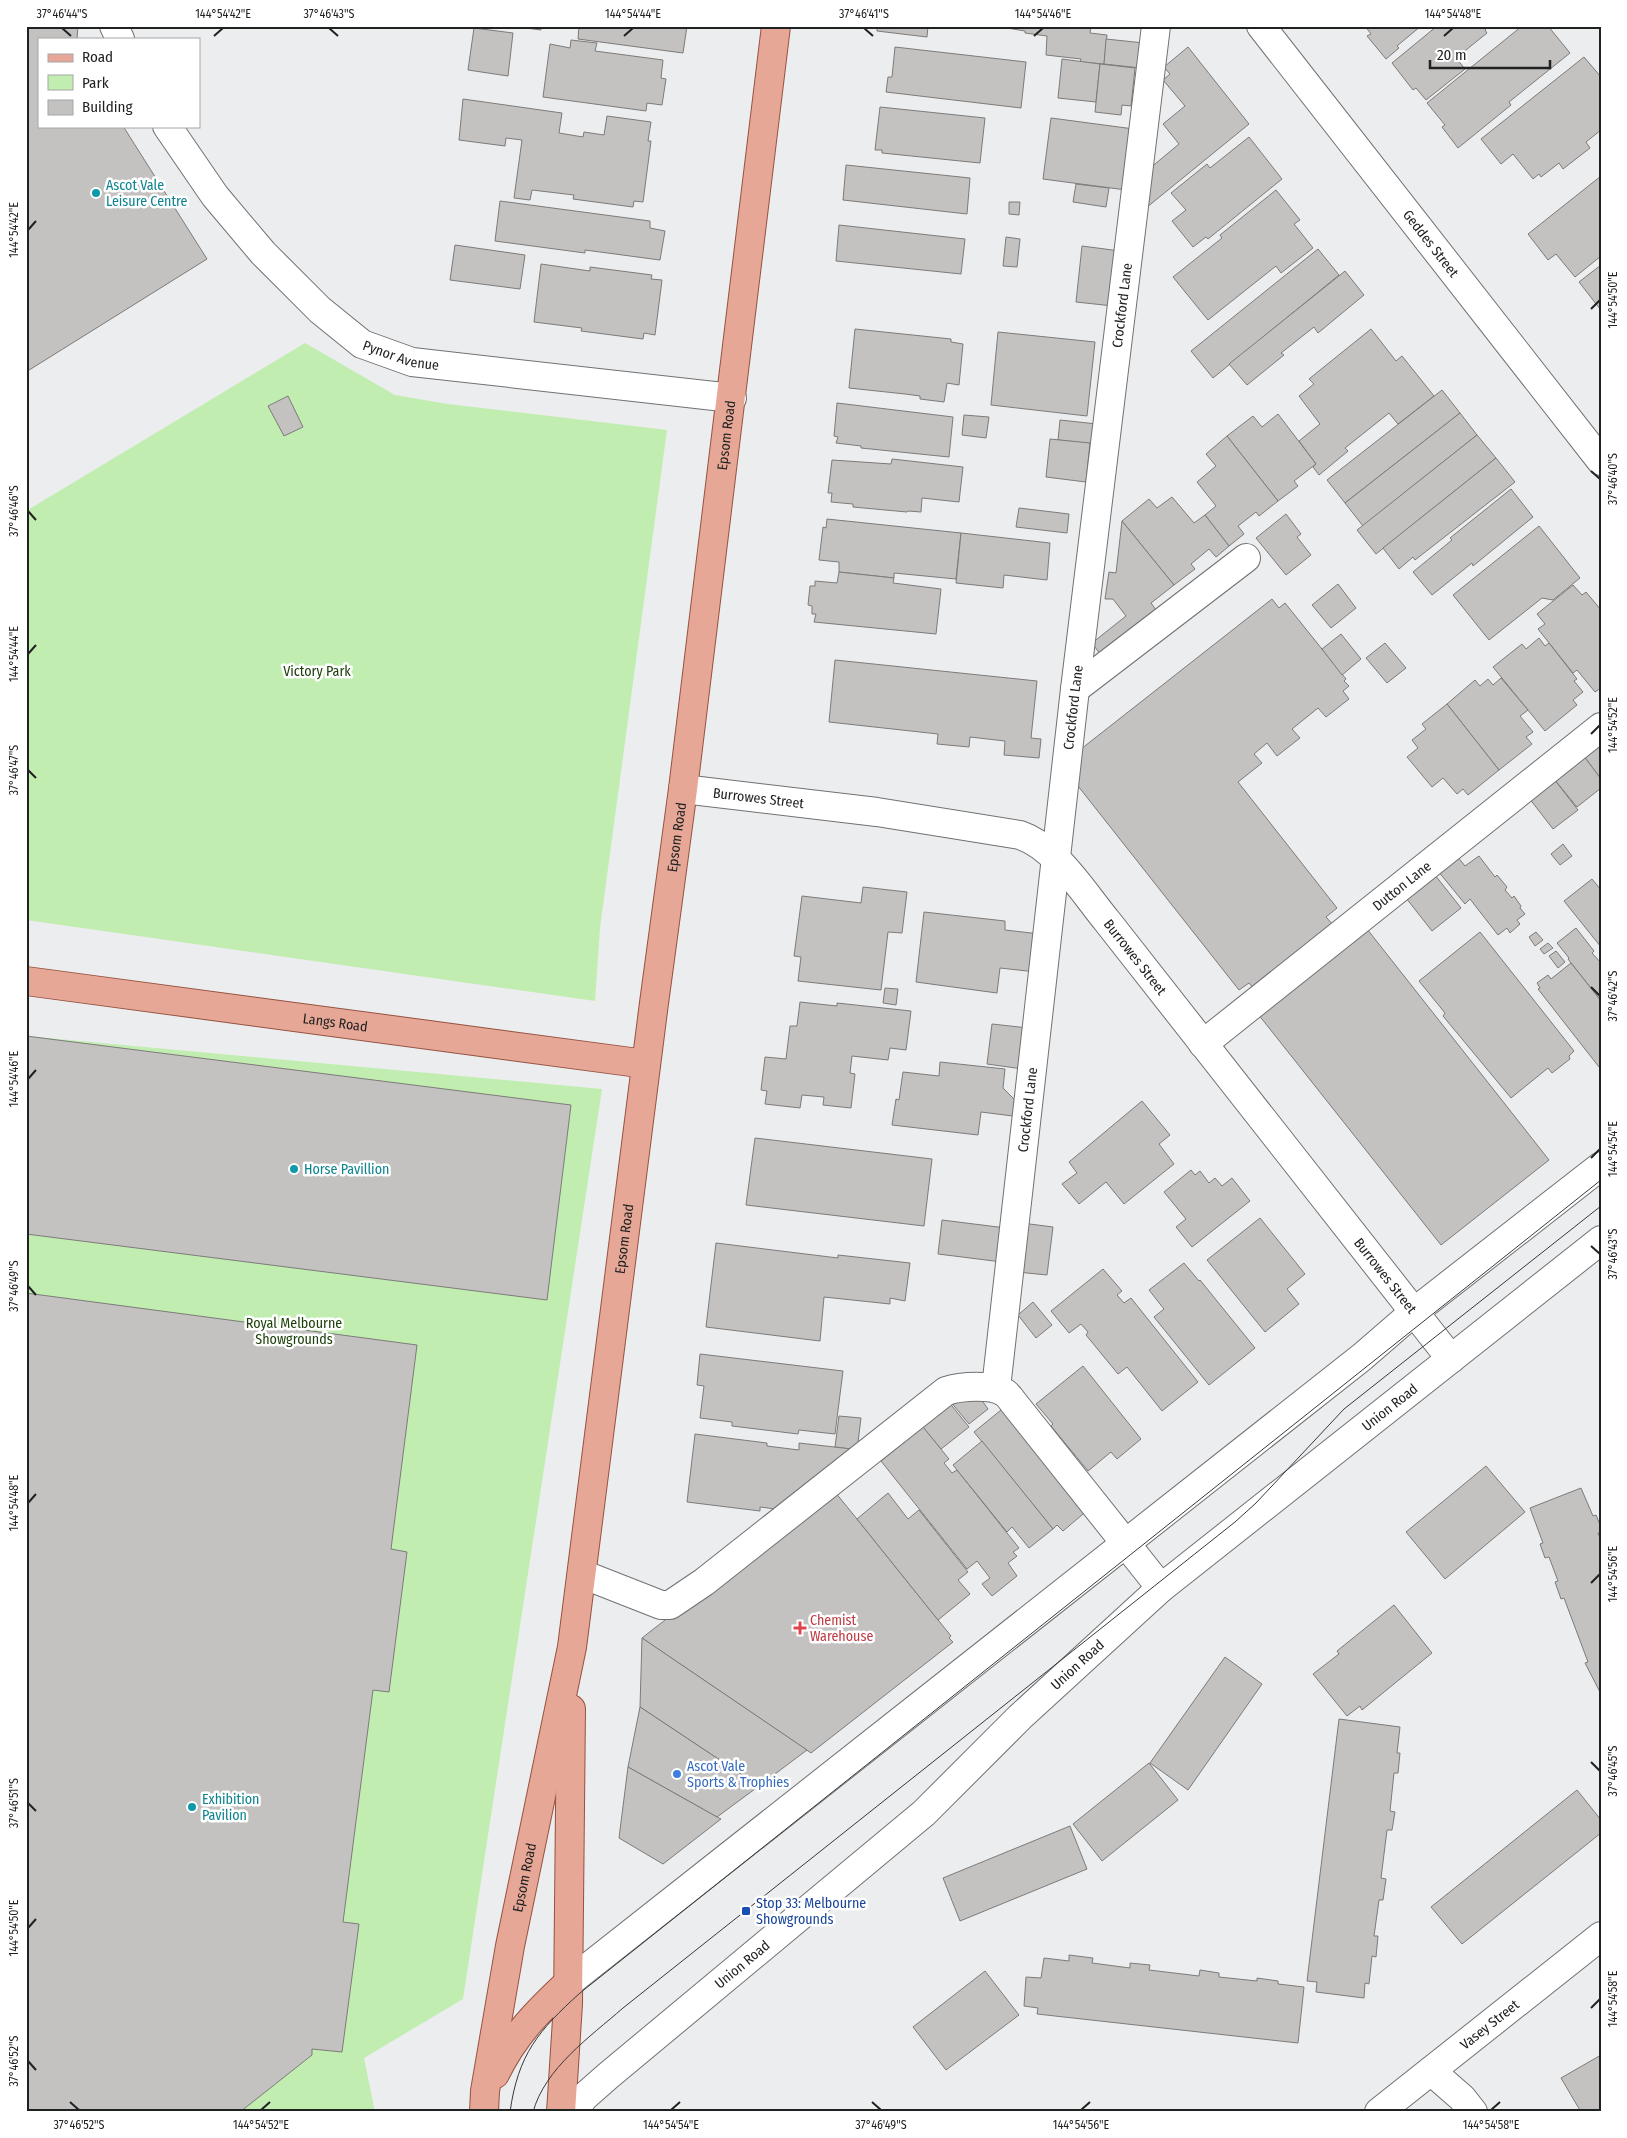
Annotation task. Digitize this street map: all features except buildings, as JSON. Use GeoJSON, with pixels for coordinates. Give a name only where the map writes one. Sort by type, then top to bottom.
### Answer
{"type":"FeatureCollection","features":[{"type":"Feature","properties":{"kind":"main road","name":"Epsom Road"},"geometry":{"type":"LineString","coordinates":[[484,2110],[485,2091],[510,1946],[572,1647],[683,789],[776,26]]}},
{"type":"Feature","properties":{"kind":"main road","name":"Langs Road"},"geometry":{"type":"LineString","coordinates":[[26,981],[646,1064]]}},
{"type":"Feature","properties":{"kind":"main road","name":"Epsom Road"},"geometry":{"type":"LineString","coordinates":[[561,2112],[568,1982],[572,1647]]}},
{"type":"Feature","properties":{"kind":"main road"},"geometry":{"type":"LineString","coordinates":[[484,2110],[487,2092],[513,2041],[540,2008],[568,1982]]}},
{"type":"Feature","properties":{"kind":"street"},"geometry":{"type":"LineString","coordinates":[[114,26],[120,38]]}},
{"type":"Feature","properties":{"kind":"street","name":"Crockford Lane"},"geometry":{"type":"LineString","coordinates":[[996,1388],[1075,689],[1156,26]]}},
{"type":"Feature","properties":{"kind":"street","name":"Geddes Street"},"geometry":{"type":"LineString","coordinates":[[1261,26],[1601,461]]}},
{"type":"Feature","properties":{"kind":"street","name":"Pynor Avenue"},"geometry":{"type":"LineString","coordinates":[[168,128],[215,196],[263,253],[320,310],[362,344],[412,362],[732,398]]}},
{"type":"Feature","properties":{"kind":"street"},"geometry":{"type":"LineString","coordinates":[[1075,689],[1246,558]]}},
{"type":"Feature","properties":{"kind":"street","name":"Dutton Lane"},"geometry":{"type":"LineString","coordinates":[[1203,1044],[1601,727]]}},
{"type":"Feature","properties":{"kind":"street","name":"Burrowes Street"},"geometry":{"type":"LineString","coordinates":[[683,789],[877,812],[1020,835],[1040,845],[1056,859],[1451,1359]]}},
{"type":"Feature","properties":{"kind":"street"},"geometry":{"type":"LineString","coordinates":[[568,1982],[1362,1357],[1414,1312],[1601,1166]]}},
{"type":"Feature","properties":{"kind":"street","name":"Union Road"},"geometry":{"type":"LineString","coordinates":[[573,2112],[584,2097],[924,1813],[1020,1717],[1161,1588],[1601,1240]]}},
{"type":"Feature","properties":{"kind":"street"},"geometry":{"type":"LineString","coordinates":[[582,1574],[661,1605],[670,1605],[704,1582],[946,1391],[958,1387],[996,1388],[1006,1393],[1161,1588]]}},
{"type":"Feature","properties":{"kind":"street","name":"Vasey Street"},"geometry":{"type":"LineString","coordinates":[[1379,2112],[1601,1936]]}},
{"type":"Feature","properties":{"kind":"street"},"geometry":{"type":"LineString","coordinates":[[1431,2072],[1462,2098],[1473,2112]]}},
{"type":"Feature","properties":{"kind":"green space","name":"Victory Park"},"geometry":{"type":"Polygon","coordinates":[[[305,343],[395,395],[448,404],[667,430],[600,928],[595,1001],[26,920],[26,511],[305,343]]]}},
{"type":"Feature","properties":{"kind":"green space","name":"Royal Melbourne Showgrounds"},"geometry":{"type":"Polygon","coordinates":[[[26,1036],[602,1089],[463,1999],[364,2058],[375,2112],[26,2112],[26,1036]]]}},
{"type":"Feature","properties":{"kind":"tram line"},"geometry":{"type":"LineString","coordinates":[[510,2112],[519,2074],[533,2045],[553,2019],[580,1993],[1601,1180]]}},
{"type":"Feature","properties":{"kind":"tram line"},"geometry":{"type":"LineString","coordinates":[[533,2112],[547,2081],[570,2054],[597,2030],[1235,1522],[1256,1503],[1344,1409],[1601,1206]]}},
{"type":"Feature","properties":{"kind":"place","name":"Ascot Vale Leisure Centre"},"geometry":{"type":"Point","coordinates":[96,193]}},
{"type":"Feature","properties":{"kind":"place","name":"Horse Pavillion"},"geometry":{"type":"Point","coordinates":[294,1169]}},
{"type":"Feature","properties":{"kind":"place","name":"Chemist Warehouse"},"geometry":{"type":"Point","coordinates":[800,1628]}},
{"type":"Feature","properties":{"kind":"place","name":"Ascot Vale Sports & Trophies"},"geometry":{"type":"Point","coordinates":[677,1774]}},
{"type":"Feature","properties":{"kind":"place","name":"Exhibition Pavilion"},"geometry":{"type":"Point","coordinates":[192,1807]}},
{"type":"Feature","properties":{"kind":"place","name":"Stop 33: Melbourne Showgrounds"},"geometry":{"type":"Point","coordinates":[746,1911]}}]}
